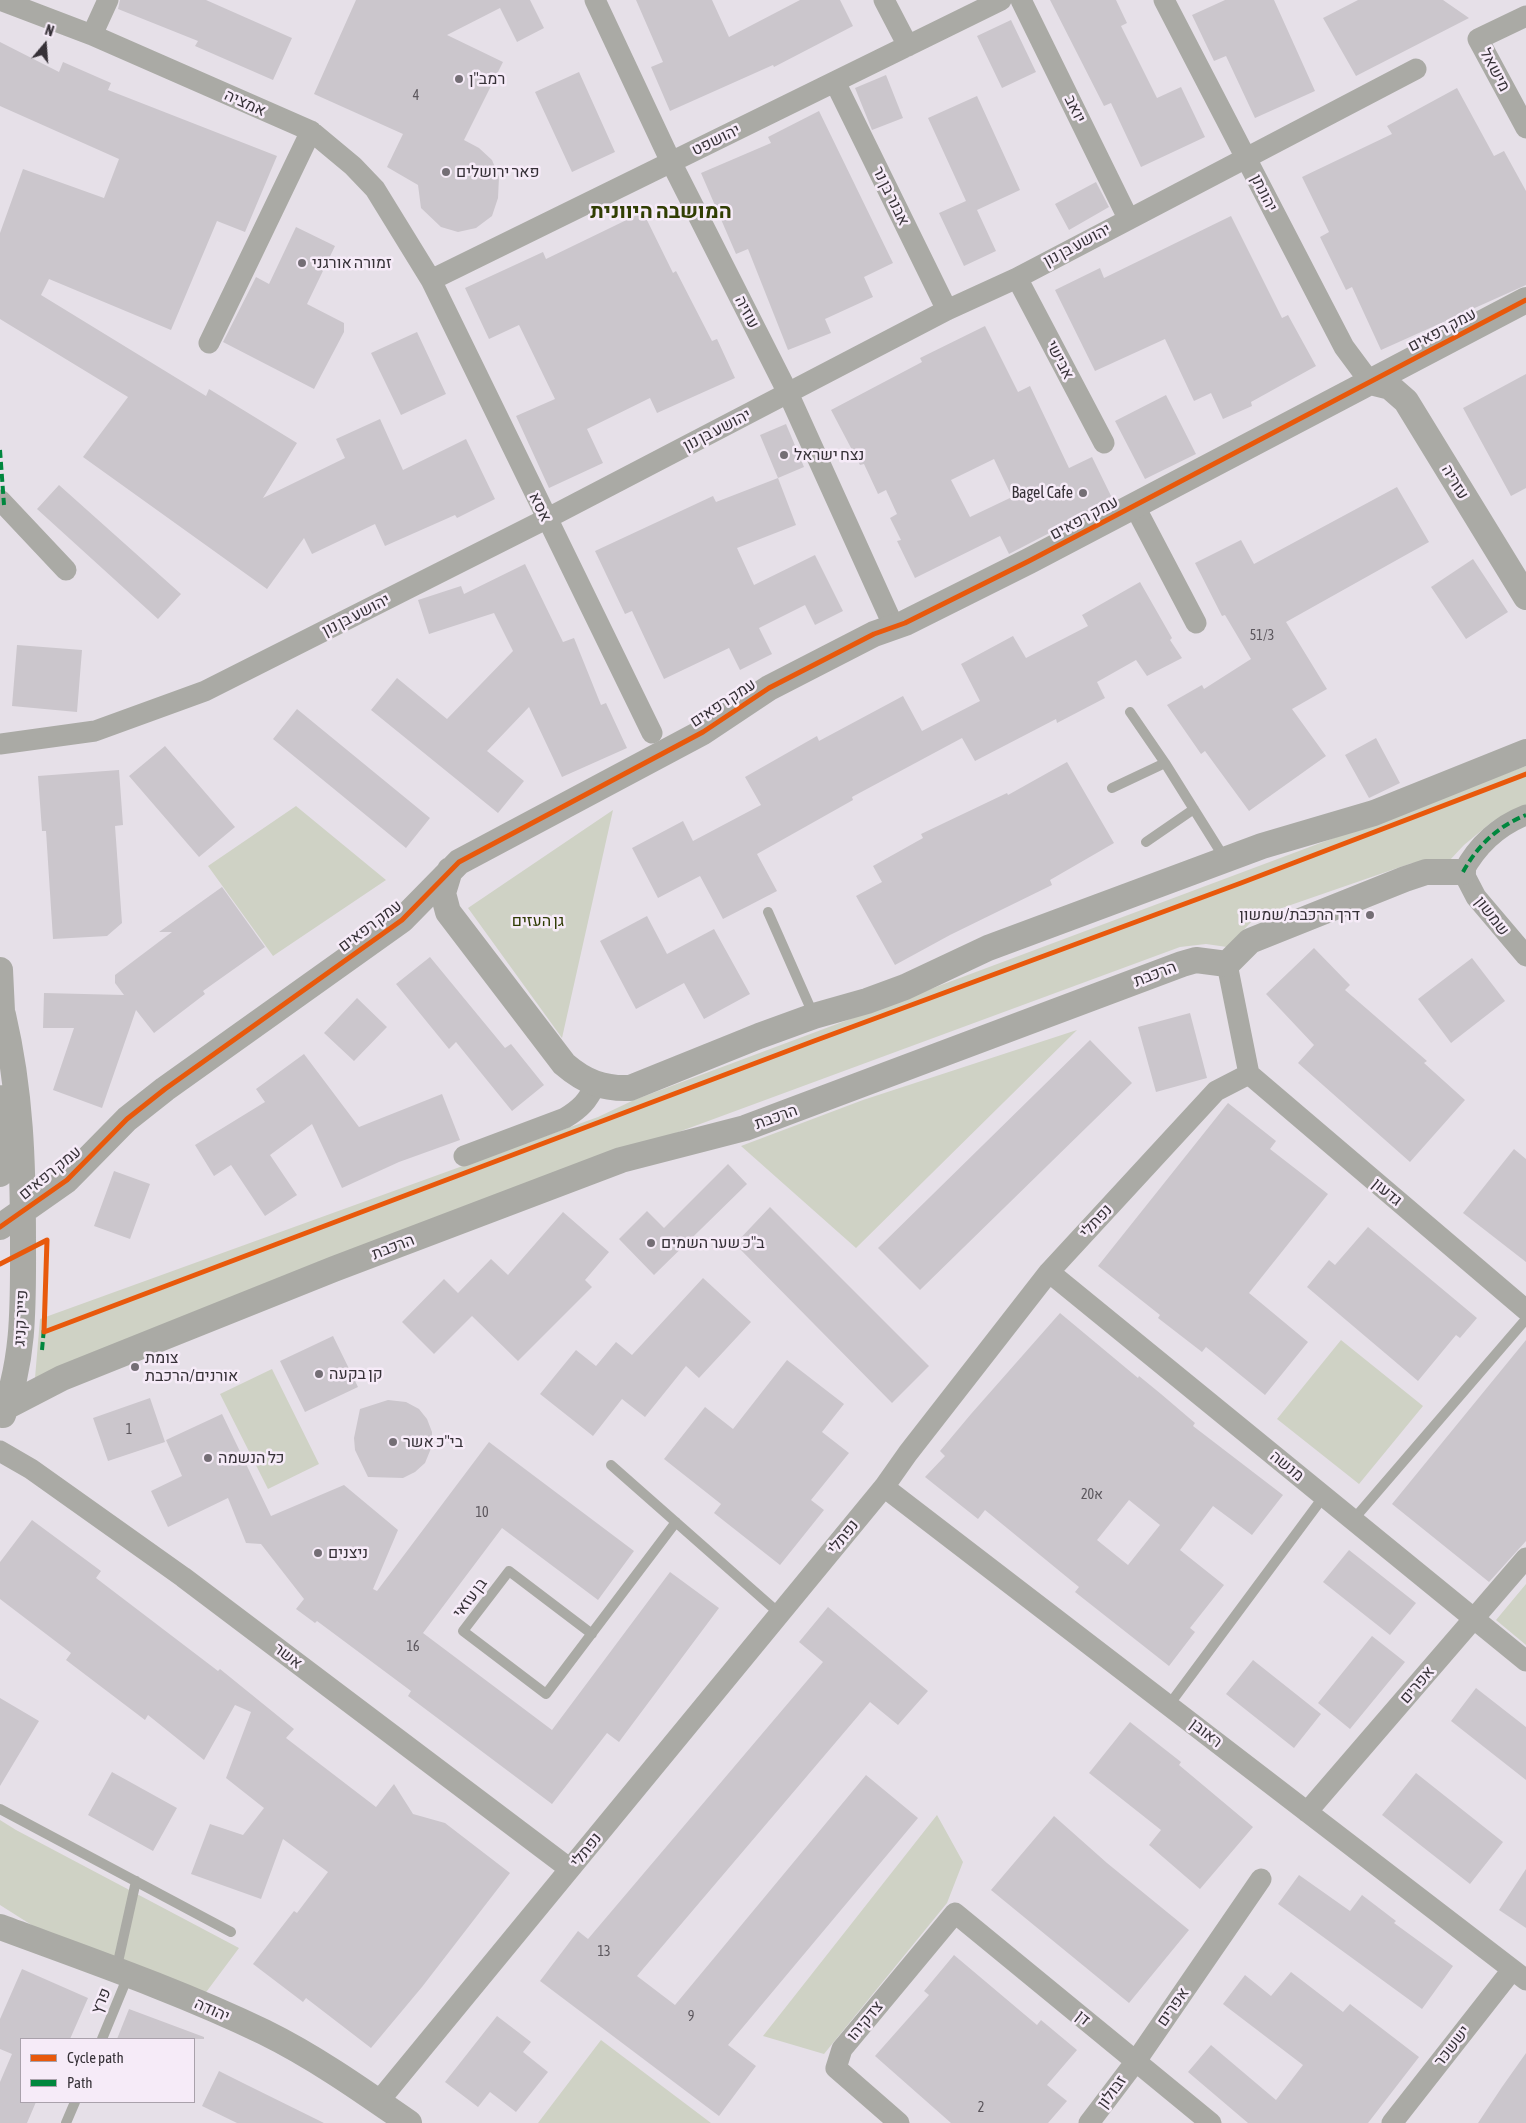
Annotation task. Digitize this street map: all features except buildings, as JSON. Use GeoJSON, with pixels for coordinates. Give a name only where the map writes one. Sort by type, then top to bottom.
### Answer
{"type":"FeatureCollection","features":[{"type":"Feature","properties":{"kind":"street","name":"אמציה"},"geometry":{"type":"LineString","coordinates":[[0,0],[92,35],[311,132],[353,166],[375,189],[431,280]]}},
{"type":"Feature","properties":{"kind":"street"},"geometry":{"type":"LineString","coordinates":[[92,35],[108,0]]}},
{"type":"Feature","properties":{"kind":"street","name":"עוזיה"},"geometry":{"type":"LineString","coordinates":[[595,0],[672,162],[788,393],[894,627]]}},
{"type":"Feature","properties":{"kind":"street"},"geometry":{"type":"LineString","coordinates":[[884,0],[908,46]]}},
{"type":"Feature","properties":{"kind":"street","name":"יהושפט"},"geometry":{"type":"LineString","coordinates":[[431,280],[1001,0]]}},
{"type":"Feature","properties":{"kind":"street","name":"יואב"},"geometry":{"type":"LineString","coordinates":[[1021,0],[1128,218]]}},
{"type":"Feature","properties":{"kind":"street","name":"יהונתן"},"geometry":{"type":"LineString","coordinates":[[1164,0],[1344,347],[1370,382]]}},
{"type":"Feature","properties":{"kind":"street","name":"מישאל"},"geometry":{"type":"LineString","coordinates":[[1526,16],[1478,39],[1526,128]]}},
{"type":"Feature","properties":{"kind":"street","name":"יהושע בן נון"},"geometry":{"type":"LineString","coordinates":[[0,744],[95,731],[205,691],[546,519],[947,310],[1016,278],[1246,156],[1416,69]]}},
{"type":"Feature","properties":{"kind":"street","name":"אבנר בן נר"},"geometry":{"type":"LineString","coordinates":[[834,82],[947,310]]}},
{"type":"Feature","properties":{"kind":"street"},"geometry":{"type":"LineString","coordinates":[[209,342],[311,132]]}},
{"type":"Feature","properties":{"kind":"street","name":"אבישי"},"geometry":{"type":"LineString","coordinates":[[1016,278],[1104,443]]}},
{"type":"Feature","properties":{"kind":"street","name":"אסא"},"geometry":{"type":"LineString","coordinates":[[431,280],[652,733]]}},
{"type":"Feature","properties":{"kind":"street","name":"עמק רפאים"},"geometry":{"type":"LineString","coordinates":[[0,1227],[67,1180],[127,1119],[165,1089],[402,920],[428,896],[450,869],[566,804],[703,732],[769,688],[874,634],[894,627],[1020,566],[1526,300]]}},
{"type":"Feature","properties":{"kind":"street","name":"עזריה"},"geometry":{"type":"LineString","coordinates":[[1370,382],[1390,387],[1406,401],[1526,598]]}},
{"type":"Feature","properties":{"kind":"street"},"geometry":{"type":"LineString","coordinates":[[0,500],[66,570]]}},
{"type":"Feature","properties":{"kind":"street"},"geometry":{"type":"LineString","coordinates":[[1134,505],[1196,623]]}},
{"type":"Feature","properties":{"kind":"street"},"geometry":{"type":"LineString","coordinates":[[450,869],[444,886],[443,899],[451,918],[564,1064],[578,1076],[596,1085],[612,1089],[630,1088],[814,1016],[874,998],[988,948],[1282,839],[1374,814],[1526,752]]}},
{"type":"Feature","properties":{"kind":"street"},"geometry":{"type":"LineString","coordinates":[[1249,1074],[1227,964],[1250,941],[1426,872],[1463,872],[1486,839],[1500,828],[1526,815]]}},
{"type":"Feature","properties":{"kind":"street","name":"שמשון"},"geometry":{"type":"LineString","coordinates":[[1463,872],[1476,896],[1526,956]]}},
{"type":"Feature","properties":{"kind":"street","name":"הרכבת"},"geometry":{"type":"LineString","coordinates":[[3,1415],[80,1370],[334,1269],[621,1160],[745,1128],[1182,964],[1196,960],[1227,964]]}},
{"type":"Feature","properties":{"kind":"street"},"geometry":{"type":"LineString","coordinates":[[0,970],[3,1015],[3,1132],[0,1174]]}},
{"type":"Feature","properties":{"kind":"street","name":"פייר קניג"},"geometry":{"type":"LineString","coordinates":[[3,1015],[17,1086],[21,1124],[23,1211],[21,1338],[14,1382],[3,1415]]}},
{"type":"Feature","properties":{"kind":"street","name":"נפתלי"},"geometry":{"type":"LineString","coordinates":[[378,2101],[884,1487],[908,1453],[1049,1272],[1216,1091],[1249,1074]]}},
{"type":"Feature","properties":{"kind":"street","name":"גדעון"},"geometry":{"type":"LineString","coordinates":[[1249,1074],[1526,1310]]}},
{"type":"Feature","properties":{"kind":"street"},"geometry":{"type":"LineString","coordinates":[[464,1156],[565,1118],[579,1110],[596,1085]]}},
{"type":"Feature","properties":{"kind":"street"},"geometry":{"type":"LineString","coordinates":[[0,1188],[13,1197],[23,1211]]}},
{"type":"Feature","properties":{"kind":"street","name":"מנשה"},"geometry":{"type":"LineString","coordinates":[[1049,1272],[1526,1661]]}},
{"type":"Feature","properties":{"kind":"street","name":"אשר"},"geometry":{"type":"LineString","coordinates":[[0,1451],[31,1469],[183,1577],[570,1869]]}},
{"type":"Feature","properties":{"kind":"street","name":"ראובן"},"geometry":{"type":"LineString","coordinates":[[884,1487],[1169,1704],[1519,1975]]}},
{"type":"Feature","properties":{"kind":"street","name":"אפרים"},"geometry":{"type":"LineString","coordinates":[[1307,1812],[1526,1558]]}},
{"type":"Feature","properties":{"kind":"street","name":"אפרים"},"geometry":{"type":"LineString","coordinates":[[1136,2061],[1261,1879]]}},
{"type":"Feature","properties":{"kind":"street","name":"דן"},"geometry":{"type":"LineString","coordinates":[[955,1913],[1211,2123]]}},
{"type":"Feature","properties":{"kind":"street","name":"צדקיהו"},"geometry":{"type":"LineString","coordinates":[[899,2123],[836,2068],[842,2049],[955,1913]]}},
{"type":"Feature","properties":{"kind":"street","name":"יהודה"},"geometry":{"type":"LineString","coordinates":[[0,1927],[122,1973],[265,2033],[378,2101],[407,2122]]}},
{"type":"Feature","properties":{"kind":"street","name":"יששכר"},"geometry":{"type":"LineString","coordinates":[[1392,2123],[1519,1975]]}},
{"type":"Feature","properties":{"kind":"street","name":"זבולון"},"geometry":{"type":"LineString","coordinates":[[1089,2123],[1136,2061]]}},
{"type":"Feature","properties":{"kind":"lane"},"geometry":{"type":"LineString","coordinates":[[1130,712],[1165,763],[1226,860]]}},
{"type":"Feature","properties":{"kind":"lane"},"geometry":{"type":"LineString","coordinates":[[1112,788],[1165,763]]}},
{"type":"Feature","properties":{"kind":"lane"},"geometry":{"type":"LineString","coordinates":[[1146,842],[1194,809]]}},
{"type":"Feature","properties":{"kind":"lane"},"geometry":{"type":"LineString","coordinates":[[768,912],[814,1016]]}},
{"type":"Feature","properties":{"kind":"lane"},"geometry":{"type":"LineString","coordinates":[[1353,1520],[1526,1319]]}},
{"type":"Feature","properties":{"kind":"lane"},"geometry":{"type":"LineString","coordinates":[[611,1465],[780,1614]]}},
{"type":"Feature","properties":{"kind":"lane"},"geometry":{"type":"LineString","coordinates":[[1169,1704],[1324,1496]]}},
{"type":"Feature","properties":{"kind":"lane","name":"בן עזאי"},"geometry":{"type":"LineString","coordinates":[[592,1634],[509,1571],[463,1631],[546,1694],[592,1634],[676,1522]]}},
{"type":"Feature","properties":{"kind":"lane"},"geometry":{"type":"LineString","coordinates":[[0,1809],[231,1932]]}},
{"type":"Feature","properties":{"kind":"lane","name":"פרץ"},"geometry":{"type":"LineString","coordinates":[[102,2038],[122,1973],[136,1881]]}},
{"type":"Feature","properties":{"kind":"lane"},"geometry":{"type":"LineString","coordinates":[[66,2123],[75,2103]]}},
{"type":"Feature","properties":{"kind":"green space"},"geometry":{"type":"Polygon","coordinates":[[[1526,766],[1526,807],[1493,821],[1464,845],[1449,861],[1412,863],[1256,917],[1227,947],[1206,944],[1180,947],[608,1158],[35,1378],[40,1319],[598,1117],[634,1100],[1526,766]]]}},
{"type":"Feature","properties":{"kind":"green space"},"geometry":{"type":"Polygon","coordinates":[[[296,806],[386,880],[273,956],[208,866],[296,806]]]}},
{"type":"Feature","properties":{"kind":"green space","name":"גן העזים"},"geometry":{"type":"Polygon","coordinates":[[[613,810],[562,1038],[468,908],[613,810]]]}},
{"type":"Feature","properties":{"kind":"green space"},"geometry":{"type":"Polygon","coordinates":[[[1077,1030],[856,1248],[741,1146],[863,1100],[1077,1030]]]}},
{"type":"Feature","properties":{"kind":"green space"},"geometry":{"type":"Polygon","coordinates":[[[1341,1340],[1423,1406],[1359,1484],[1277,1419],[1341,1340]]]}},
{"type":"Feature","properties":{"kind":"green space"},"geometry":{"type":"Polygon","coordinates":[[[272,1369],[319,1464],[268,1489],[220,1394],[272,1369]]]}},
{"type":"Feature","properties":{"kind":"green space"},"geometry":{"type":"Polygon","coordinates":[[[1526,1584],[1526,1645],[1496,1620],[1526,1584]]]}},
{"type":"Feature","properties":{"kind":"green space"},"geometry":{"type":"Polygon","coordinates":[[[937,1815],[963,1862],[947,1903],[824,2054],[763,2036],[937,1815]]]}},
{"type":"Feature","properties":{"kind":"green space"},"geometry":{"type":"Polygon","coordinates":[[[0,1820],[239,1948],[204,1995],[60,1943],[0,1905],[0,1820]]]}},
{"type":"Feature","properties":{"kind":"green space"},"geometry":{"type":"Polygon","coordinates":[[[601,2040],[711,2123],[538,2123],[601,2040]]]}},
{"type":"Feature","properties":{"kind":"marked path"},"geometry":{"type":"LineString","coordinates":[[0,450],[4,505]]}},
{"type":"Feature","properties":{"kind":"marked path"},"geometry":{"type":"LineString","coordinates":[[1463,872],[1489,838],[1506,825],[1526,815]]}},
{"type":"Feature","properties":{"kind":"marked path"},"geometry":{"type":"LineString","coordinates":[[42,1350],[44,1328]]}},
{"type":"Feature","properties":{"kind":"cycle path"},"geometry":{"type":"LineString","coordinates":[[0,1227],[67,1180],[127,1119],[165,1089],[402,920],[459,862],[703,732],[769,688],[874,634],[905,623],[1029,561],[1526,300]]}},
{"type":"Feature","properties":{"kind":"cycle path"},"geometry":{"type":"LineString","coordinates":[[0,1264],[47,1240],[44,1332],[814,1041],[1241,883],[1526,774]]}},
{"type":"Feature","properties":{"kind":"place","name":"רמב\"ן"},"geometry":{"type":"Point","coordinates":[459,79]}},
{"type":"Feature","properties":{"kind":"place","name":"פאר ירושלים"},"geometry":{"type":"Point","coordinates":[446,172]}},
{"type":"Feature","properties":{"kind":"place","name":"זמורה אורגני"},"geometry":{"type":"Point","coordinates":[302,263]}},
{"type":"Feature","properties":{"kind":"place","name":"נצח ישראל"},"geometry":{"type":"Point","coordinates":[784,455]}},
{"type":"Feature","properties":{"kind":"place","name":"Bagel Cafe"},"geometry":{"type":"Point","coordinates":[1083,493]}},
{"type":"Feature","properties":{"kind":"place","name":"דרך הרכבת/שמשון"},"geometry":{"type":"Point","coordinates":[1370,915]}},
{"type":"Feature","properties":{"kind":"place","name":"ב\"כ שער השמים"},"geometry":{"type":"Point","coordinates":[651,1243]}},
{"type":"Feature","properties":{"kind":"place","name":"צומת אורנים/הרכבת"},"geometry":{"type":"Point","coordinates":[135,1367]}},
{"type":"Feature","properties":{"kind":"place","name":"קן בקעה"},"geometry":{"type":"Point","coordinates":[319,1374]}},
{"type":"Feature","properties":{"kind":"place","name":"בי\"כ אשר"},"geometry":{"type":"Point","coordinates":[393,1442]}},
{"type":"Feature","properties":{"kind":"place","name":"כל הנשמה"},"geometry":{"type":"Point","coordinates":[208,1458]}},
{"type":"Feature","properties":{"kind":"place","name":"ניצנים"},"geometry":{"type":"Point","coordinates":[318,1553]}},
{"type":"Feature","properties":{"kind":"district","name":"המושבה היוונית"},"geometry":{"type":"Point","coordinates":[661,211]}}]}
